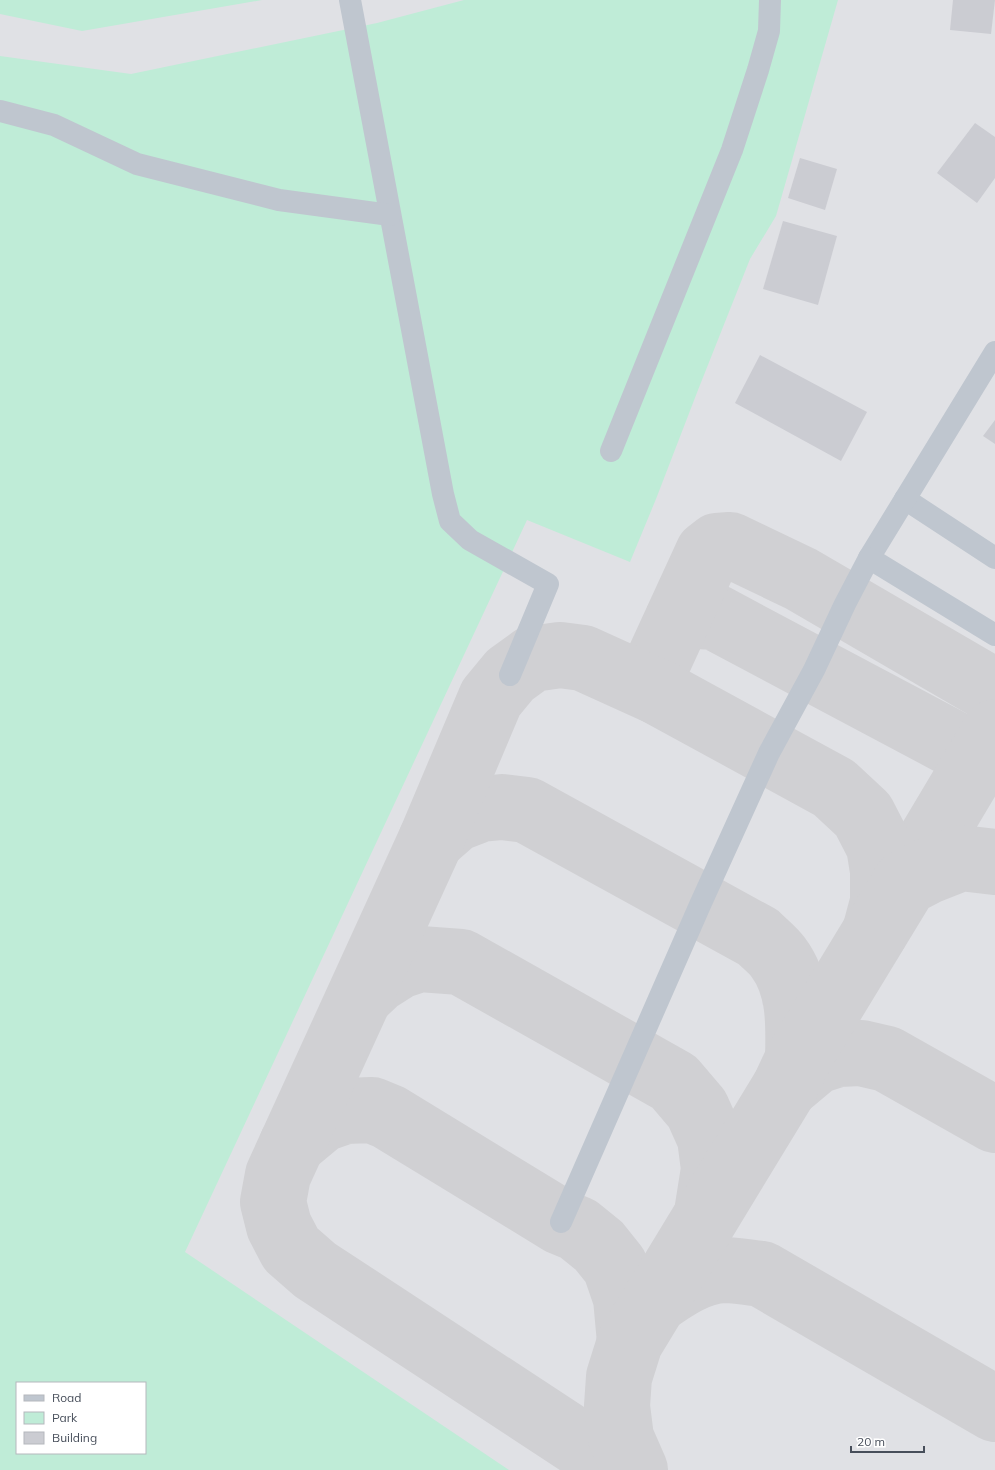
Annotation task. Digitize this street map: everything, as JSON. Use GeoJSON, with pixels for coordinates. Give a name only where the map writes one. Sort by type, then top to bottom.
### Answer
{"type":"FeatureCollection","features":[{"type":"Feature","properties":{"kind":"lane"},"geometry":{"type":"LineString","coordinates":[[350,0],[443,494],[450,521],[470,540],[548,584],[510,675]]}},
{"type":"Feature","properties":{"kind":"lane"},"geometry":{"type":"LineString","coordinates":[[611,451],[732,150],[769,31],[770,0]]}},
{"type":"Feature","properties":{"kind":"lane"},"geometry":{"type":"LineString","coordinates":[[0,111],[54,125],[137,164],[279,200],[390,215]]}},
{"type":"Feature","properties":{"kind":"lane"},"geometry":{"type":"LineString","coordinates":[[561,1222],[700,906],[770,753],[814,670],[844,604],[869,558],[995,352]]}},
{"type":"Feature","properties":{"kind":"lane"},"geometry":{"type":"LineString","coordinates":[[905,498],[995,558]]}},
{"type":"Feature","properties":{"kind":"lane"},"geometry":{"type":"LineString","coordinates":[[869,558],[995,635]]}},
{"type":"Feature","properties":{"kind":"shaded area"},"geometry":{"type":"Polygon","coordinates":[[[0,0],[995,0],[995,1470],[0,1470],[0,0]]]}},
{"type":"Feature","properties":{"kind":"green space"},"geometry":{"type":"Polygon","coordinates":[[[0,0],[262,0],[82,31],[0,14],[0,0]]]}},
{"type":"Feature","properties":{"kind":"green space"},"geometry":{"type":"Polygon","coordinates":[[[464,0],[838,0],[776,216],[750,259],[630,562],[527,520],[185,1252],[509,1470],[0,1470],[0,56],[131,74],[377,23],[464,0]]]}},
{"type":"Feature","properties":{"kind":"building"},"geometry":{"type":"Polygon","coordinates":[[[953,0],[995,0],[991,34],[950,30],[953,0]]]}},
{"type":"Feature","properties":{"kind":"building"},"geometry":{"type":"Polygon","coordinates":[[[975,123],[995,137],[995,178],[977,203],[937,173],[975,123]]]}},
{"type":"Feature","properties":{"kind":"building"},"geometry":{"type":"Polygon","coordinates":[[[800,158],[837,169],[825,210],[788,198],[800,158]]]}},
{"type":"Feature","properties":{"kind":"building"},"geometry":{"type":"Polygon","coordinates":[[[783,221],[837,236],[818,305],[763,289],[783,221]]]}},
{"type":"Feature","properties":{"kind":"building"},"geometry":{"type":"Polygon","coordinates":[[[760,355],[867,412],[841,461],[735,403],[760,355]]]}},
{"type":"Feature","properties":{"kind":"building"},"geometry":{"type":"Polygon","coordinates":[[[995,420],[995,444],[983,436],[995,420]]]}},
{"type":"Feature","properties":{"kind":"taxiway"},"geometry":{"type":"LineString","coordinates":[[658,692],[654,677],[657,664],[708,553],[717,546],[730,545],[801,579],[990,689],[995,695]]}},
{"type":"Feature","properties":{"kind":"taxiway"},"geometry":{"type":"LineString","coordinates":[[678,619],[698,616],[715,617],[963,749],[969,759],[972,770]]}},
{"type":"Feature","properties":{"kind":"taxiway"},"geometry":{"type":"LineString","coordinates":[[620,1470],[315,1270],[291,1249],[279,1226],[273,1202],[278,1175],[431,840],[491,698],[510,675],[532,659],[560,655],[583,658],[658,692],[834,788],[863,815],[879,846],[883,871],[883,902],[875,932]]}},
{"type":"Feature","properties":{"kind":"taxiway"},"geometry":{"type":"LineString","coordinates":[[905,883],[995,732]]}},
{"type":"Feature","properties":{"kind":"taxiway"},"geometry":{"type":"LineString","coordinates":[[431,840],[455,819],[481,809],[502,807],[527,810],[758,937],[778,957],[791,980],[797,1006],[798,1059]]}},
{"type":"Feature","properties":{"kind":"taxiway"},"geometry":{"type":"LineString","coordinates":[[635,1470],[621,1438],[617,1406],[619,1377],[630,1342],[785,1087],[798,1059],[905,883],[928,871],[961,858],[995,862]]}},
{"type":"Feature","properties":{"kind":"taxiway"},"geometry":{"type":"LineString","coordinates":[[361,995],[377,980],[399,966],[420,959],[461,962],[674,1082],[697,1109],[710,1138],[714,1169],[707,1213]]}},
{"type":"Feature","properties":{"kind":"taxiway"},"geometry":{"type":"LineString","coordinates":[[785,1087],[816,1061],[838,1054],[861,1053],[887,1059],[995,1120]]}},
{"type":"Feature","properties":{"kind":"taxiway"},"geometry":{"type":"LineString","coordinates":[[292,1144],[322,1119],[345,1111],[372,1110],[389,1117],[561,1222],[578,1229],[599,1246],[615,1266],[626,1298],[630,1342]]}},
{"type":"Feature","properties":{"kind":"taxiway"},"geometry":{"type":"LineString","coordinates":[[654,1302],[687,1281],[705,1273],[734,1270],[762,1274],[995,1409]]}}]}
